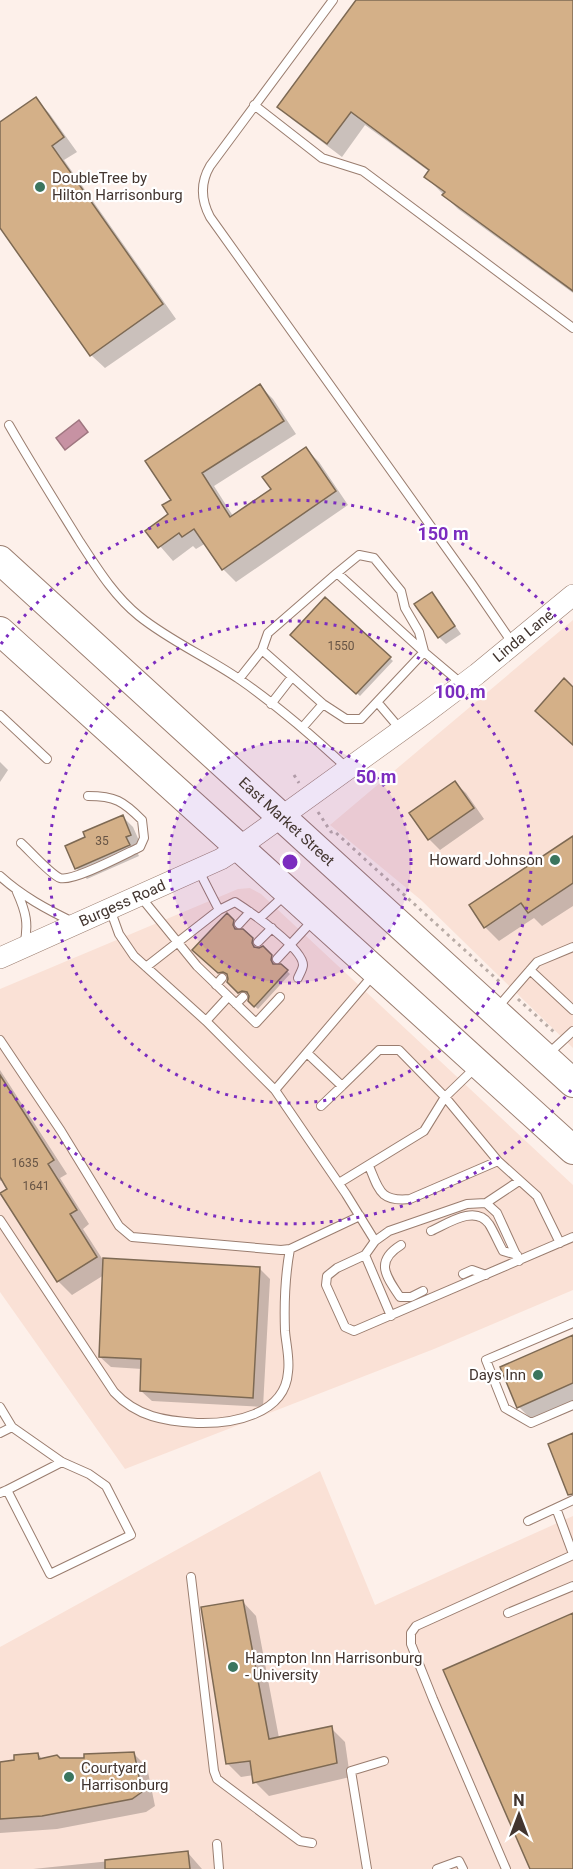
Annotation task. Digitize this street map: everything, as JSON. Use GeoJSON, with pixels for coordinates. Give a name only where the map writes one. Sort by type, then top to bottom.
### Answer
{"type":"FeatureCollection","features":[{"type":"Feature","properties":{"kind":"highway","name":"East Market Street"},"geometry":{"type":"LineString","coordinates":[[0,560],[494,1011],[549,1044],[573,1083]]}},
{"type":"Feature","properties":{"kind":"highway"},"geometry":{"type":"LineString","coordinates":[[0,631],[241,846],[478,1065],[561,1131],[573,1150]]}},
{"type":"Feature","properties":{"kind":"street","name":"Linda Lane"},"geometry":{"type":"LineString","coordinates":[[241,846],[463,685],[573,595]]}},
{"type":"Feature","properties":{"kind":"street","name":"Burgess Road"},"geometry":{"type":"LineString","coordinates":[[0,958],[221,859],[241,846]]}},
{"type":"Feature","properties":{"kind":"lane"},"geometry":{"type":"LineString","coordinates":[[333,0],[206,172],[202,194],[207,213],[513,645]]}},
{"type":"Feature","properties":{"kind":"lane"},"geometry":{"type":"LineString","coordinates":[[254,105],[322,158],[363,171],[573,328]]}},
{"type":"Feature","properties":{"kind":"lane"},"geometry":{"type":"LineString","coordinates":[[9,425],[87,554],[120,597],[139,616],[239,679],[302,728],[348,770]]}},
{"type":"Feature","properties":{"kind":"lane"},"geometry":{"type":"LineString","coordinates":[[239,679],[262,650],[268,633],[358,555],[374,558],[401,591],[405,608],[419,632],[424,652]]}},
{"type":"Feature","properties":{"kind":"lane"},"geometry":{"type":"LineString","coordinates":[[337,573],[463,685]]}},
{"type":"Feature","properties":{"kind":"lane"},"geometry":{"type":"LineString","coordinates":[[262,650],[323,704],[346,719],[361,719],[424,652]]}},
{"type":"Feature","properties":{"kind":"lane"},"geometry":{"type":"LineString","coordinates":[[271,704],[292,677]]}},
{"type":"Feature","properties":{"kind":"lane"},"geometry":{"type":"LineString","coordinates":[[378,703],[402,730]]}},
{"type":"Feature","properties":{"kind":"lane"},"geometry":{"type":"LineString","coordinates":[[302,728],[323,704]]}},
{"type":"Feature","properties":{"kind":"lane"},"geometry":{"type":"LineString","coordinates":[[0,715],[47,759]]}},
{"type":"Feature","properties":{"kind":"lane"},"geometry":{"type":"LineString","coordinates":[[21,843],[50,872],[61,878],[74,877],[140,848],[144,838],[142,820],[118,799],[107,796],[88,796]]}},
{"type":"Feature","properties":{"kind":"lane"},"geometry":{"type":"LineString","coordinates":[[198,869],[219,910]]}},
{"type":"Feature","properties":{"kind":"lane"},"geometry":{"type":"LineString","coordinates":[[0,876],[43,908],[77,923]]}},
{"type":"Feature","properties":{"kind":"lane"},"geometry":{"type":"LineString","coordinates":[[15,889],[28,921],[24,947]]}},
{"type":"Feature","properties":{"kind":"lane"},"geometry":{"type":"LineString","coordinates":[[260,918],[290,892]]}},
{"type":"Feature","properties":{"kind":"lane"},"geometry":{"type":"LineString","coordinates":[[139,895],[177,943],[219,981],[228,997],[255,1023],[280,997]]}},
{"type":"Feature","properties":{"kind":"lane"},"geometry":{"type":"LineString","coordinates":[[146,967],[219,910],[235,902],[260,918],[290,946],[303,966],[298,978]]}},
{"type":"Feature","properties":{"kind":"lane"},"geometry":{"type":"LineString","coordinates":[[110,908],[114,923],[134,956],[206,1021],[275,1090],[339,1183],[375,1241]]}},
{"type":"Feature","properties":{"kind":"lane"},"geometry":{"type":"LineString","coordinates":[[239,924],[250,912]]}},
{"type":"Feature","properties":{"kind":"lane"},"geometry":{"type":"LineString","coordinates":[[277,959],[316,917]]}},
{"type":"Feature","properties":{"kind":"lane"},"geometry":{"type":"LineString","coordinates":[[258,942],[272,928]]}},
{"type":"Feature","properties":{"kind":"lane"},"geometry":{"type":"LineString","coordinates":[[494,1011],[537,962],[573,947]]}},
{"type":"Feature","properties":{"kind":"lane"},"geometry":{"type":"LineString","coordinates":[[530,970],[573,1010]]}},
{"type":"Feature","properties":{"kind":"lane"},"geometry":{"type":"LineString","coordinates":[[275,1090],[376,972]]}},
{"type":"Feature","properties":{"kind":"lane"},"geometry":{"type":"LineString","coordinates":[[206,1021],[228,997]]}},
{"type":"Feature","properties":{"kind":"lane"},"geometry":{"type":"LineString","coordinates":[[236,1005],[243,997]]}},
{"type":"Feature","properties":{"kind":"lane"},"geometry":{"type":"LineString","coordinates":[[549,1044],[573,1031]]}},
{"type":"Feature","properties":{"kind":"lane"},"geometry":{"type":"LineString","coordinates":[[0,1040],[61,1131],[119,1226],[128,1235],[138,1239],[290,1249],[360,1216]]}},
{"type":"Feature","properties":{"kind":"lane"},"geometry":{"type":"LineString","coordinates":[[321,1106],[379,1050],[399,1050],[445,1097],[498,1161],[537,1196],[560,1243]]}},
{"type":"Feature","properties":{"kind":"lane"},"geometry":{"type":"LineString","coordinates":[[307,1053],[342,1086]]}},
{"type":"Feature","properties":{"kind":"lane"},"geometry":{"type":"LineString","coordinates":[[339,1183],[424,1131],[445,1097],[478,1065]]}},
{"type":"Feature","properties":{"kind":"lane"},"geometry":{"type":"LineString","coordinates":[[369,1166],[381,1192],[395,1201],[410,1199],[498,1161]]}},
{"type":"Feature","properties":{"kind":"lane"},"geometry":{"type":"LineString","coordinates":[[519,1181],[486,1203],[467,1204],[389,1231],[375,1241],[365,1255],[337,1268],[327,1276],[326,1285],[345,1327],[354,1331],[486,1275],[518,1258],[573,1237]]}},
{"type":"Feature","properties":{"kind":"lane"},"geometry":{"type":"LineString","coordinates":[[486,1203],[497,1213],[518,1258]]}},
{"type":"Feature","properties":{"kind":"lane"},"geometry":{"type":"LineString","coordinates":[[431,1231],[462,1217],[476,1215],[488,1222],[502,1251],[518,1258]]}},
{"type":"Feature","properties":{"kind":"lane"},"geometry":{"type":"LineString","coordinates":[[0,1220],[114,1392],[124,1402],[140,1412],[171,1421],[202,1423],[239,1420],[266,1409],[281,1392],[288,1372],[284,1297],[290,1249]]}},
{"type":"Feature","properties":{"kind":"lane"},"geometry":{"type":"LineString","coordinates":[[401,1245],[390,1252],[385,1259],[391,1283],[400,1297],[411,1297],[423,1292]]}},
{"type":"Feature","properties":{"kind":"lane"},"geometry":{"type":"LineString","coordinates":[[365,1255],[391,1316]]}},
{"type":"Feature","properties":{"kind":"lane"},"geometry":{"type":"LineString","coordinates":[[463,1274],[472,1270],[486,1275]]}},
{"type":"Feature","properties":{"kind":"lane"},"geometry":{"type":"LineString","coordinates":[[573,1323],[486,1360],[505,1408],[531,1423],[573,1405]]}},
{"type":"Feature","properties":{"kind":"lane"},"geometry":{"type":"LineString","coordinates":[[0,1407],[12,1427],[62,1462],[89,1474],[106,1486],[131,1535],[50,1574],[4,1491],[62,1462]]}},
{"type":"Feature","properties":{"kind":"lane"},"geometry":{"type":"LineString","coordinates":[[0,1433],[12,1427]]}},
{"type":"Feature","properties":{"kind":"lane"},"geometry":{"type":"LineString","coordinates":[[528,1521],[573,1500]]}},
{"type":"Feature","properties":{"kind":"lane"},"geometry":{"type":"LineString","coordinates":[[506,1869],[433,1699],[411,1644],[411,1636],[416,1626],[573,1555],[556,1508]]}},
{"type":"Feature","properties":{"kind":"lane"},"geometry":{"type":"LineString","coordinates":[[191,1577],[214,1771],[217,1779],[300,1842],[312,1843]]}},
{"type":"Feature","properties":{"kind":"lane"},"geometry":{"type":"LineString","coordinates":[[508,1613],[573,1586]]}},
{"type":"Feature","properties":{"kind":"lane"},"geometry":{"type":"LineString","coordinates":[[367,1869],[351,1771],[384,1761]]}},
{"type":"Feature","properties":{"kind":"lane"},"geometry":{"type":"LineString","coordinates":[[217,1844],[219,1869]]}},
{"type":"Feature","properties":{"kind":"lane"},"geometry":{"type":"LineString","coordinates":[[437,1869],[459,1861],[463,1869]]}},
{"type":"Feature","properties":{"kind":"path"},"geometry":{"type":"LineString","coordinates":[[331,832],[334,831],[502,984]]}},
{"type":"Feature","properties":{"kind":"path"},"geometry":{"type":"LineString","coordinates":[[522,1002],[549,1044]]}},
{"type":"Feature","properties":{"kind":"shaded area"},"geometry":{"type":"Polygon","coordinates":[[[79,420],[88,432],[65,450],[56,438],[79,420]]]}},
{"type":"Feature","properties":{"kind":"shaded area"},"geometry":{"type":"Polygon","coordinates":[[[573,620],[573,1048],[421,900],[330,825],[573,620]]]}},
{"type":"Feature","properties":{"kind":"shaded area"},"geometry":{"type":"Polygon","coordinates":[[[250,888],[261,894],[573,1185],[573,1290],[434,1349],[125,1469],[0,1292],[0,989],[238,889],[250,888]]]}},
{"type":"Feature","properties":{"kind":"shaded area"},"geometry":{"type":"Polygon","coordinates":[[[320,1471],[375,1605],[573,1516],[573,1869],[0,1869],[0,1647],[320,1471]]]}},
{"type":"Feature","properties":{"kind":"building"},"geometry":{"type":"Polygon","coordinates":[[[356,0],[573,0],[573,291],[442,195],[445,192],[424,177],[429,170],[351,112],[327,144],[277,107],[356,0]]]}},
{"type":"Feature","properties":{"kind":"building","name":"DoubleTree by Hilton Harrisonburg"},"geometry":{"type":"Polygon","coordinates":[[[36,97],[64,137],[52,146],[163,304],[90,356],[0,228],[0,122],[36,97]]]}},
{"type":"Feature","properties":{"kind":"building"},"geometry":{"type":"Polygon","coordinates":[[[260,384],[284,421],[202,473],[230,517],[271,489],[262,477],[306,447],[336,491],[222,570],[194,529],[182,537],[179,533],[158,548],[145,531],[168,514],[162,505],[171,500],[145,461],[260,384]]]}},
{"type":"Feature","properties":{"kind":"building"},"geometry":{"type":"Polygon","coordinates":[[[432,592],[455,626],[438,638],[414,604],[432,592]]]}},
{"type":"Feature","properties":{"kind":"building"},"geometry":{"type":"Polygon","coordinates":[[[325,597],[391,657],[356,694],[290,635],[325,597]]]}},
{"type":"Feature","properties":{"kind":"building"},"geometry":{"type":"Polygon","coordinates":[[[564,678],[573,687],[573,745],[535,711],[564,678]]]}},
{"type":"Feature","properties":{"kind":"building"},"geometry":{"type":"Polygon","coordinates":[[[455,781],[474,808],[428,840],[409,813],[455,781]]]}},
{"type":"Feature","properties":{"kind":"building"},"geometry":{"type":"Polygon","coordinates":[[[123,815],[131,835],[126,837],[130,845],[75,869],[65,846],[85,837],[83,832],[123,815]]]}},
{"type":"Feature","properties":{"kind":"building","name":"Howard Johnson"},"geometry":{"type":"Polygon","coordinates":[[[573,836],[573,883],[528,913],[521,903],[484,928],[469,905],[573,836]]]}},
{"type":"Feature","properties":{"kind":"building"},"geometry":{"type":"Polygon","coordinates":[[[227,913],[234,920],[235,929],[243,929],[253,938],[254,947],[263,946],[272,955],[273,964],[281,964],[288,970],[254,1007],[248,1001],[247,992],[238,993],[227,982],[227,974],[218,973],[192,950],[227,913]]]}},
{"type":"Feature","properties":{"kind":"building"},"geometry":{"type":"Polygon","coordinates":[[[0,1075],[54,1160],[48,1164],[77,1210],[70,1214],[97,1257],[57,1282],[0,1193],[7,1189],[0,1177],[0,1075]]]}},
{"type":"Feature","properties":{"kind":"building"},"geometry":{"type":"Polygon","coordinates":[[[103,1258],[260,1267],[253,1398],[140,1391],[141,1359],[99,1357],[103,1258]]]}},
{"type":"Feature","properties":{"kind":"building","name":"Days Inn"},"geometry":{"type":"Polygon","coordinates":[[[573,1335],[573,1383],[517,1408],[500,1367],[573,1335]]]}},
{"type":"Feature","properties":{"kind":"building"},"geometry":{"type":"Polygon","coordinates":[[[573,1433],[573,1494],[568,1495],[548,1444],[573,1433]]]}},
{"type":"Feature","properties":{"kind":"building","name":"Hampton Inn Harrisonburg - University"},"geometry":{"type":"Polygon","coordinates":[[[243,1600],[269,1739],[332,1726],[337,1763],[253,1783],[250,1761],[226,1764],[201,1607],[243,1600]]]}},
{"type":"Feature","properties":{"kind":"building"},"geometry":{"type":"Polygon","coordinates":[[[573,1613],[573,1869],[530,1869],[443,1670],[573,1613]]]}},
{"type":"Feature","properties":{"kind":"building","name":"Courtyard Harrisonburg"},"geometry":{"type":"Polygon","coordinates":[[[134,1752],[142,1792],[132,1799],[42,1816],[0,1819],[0,1762],[14,1760],[14,1755],[38,1753],[39,1759],[57,1755],[60,1758],[84,1758],[84,1754],[134,1752]]]}},
{"type":"Feature","properties":{"kind":"building"},"geometry":{"type":"Polygon","coordinates":[[[188,1851],[190,1869],[105,1869],[105,1860],[188,1851]]]}},
{"type":"Feature","properties":{"kind":"place","name":"DoubleTree by Hilton Harrisonburg"},"geometry":{"type":"Point","coordinates":[40,187]}},
{"type":"Feature","properties":{"kind":"place","name":"Howard Johnson"},"geometry":{"type":"Point","coordinates":[555,860]}},
{"type":"Feature","properties":{"kind":"place","name":"Days Inn"},"geometry":{"type":"Point","coordinates":[538,1375]}},
{"type":"Feature","properties":{"kind":"place","name":"Hampton Inn Harrisonburg - University"},"geometry":{"type":"Point","coordinates":[233,1667]}},
{"type":"Feature","properties":{"kind":"place","name":"Courtyard Harrisonburg"},"geometry":{"type":"Point","coordinates":[69,1777]}}]}
